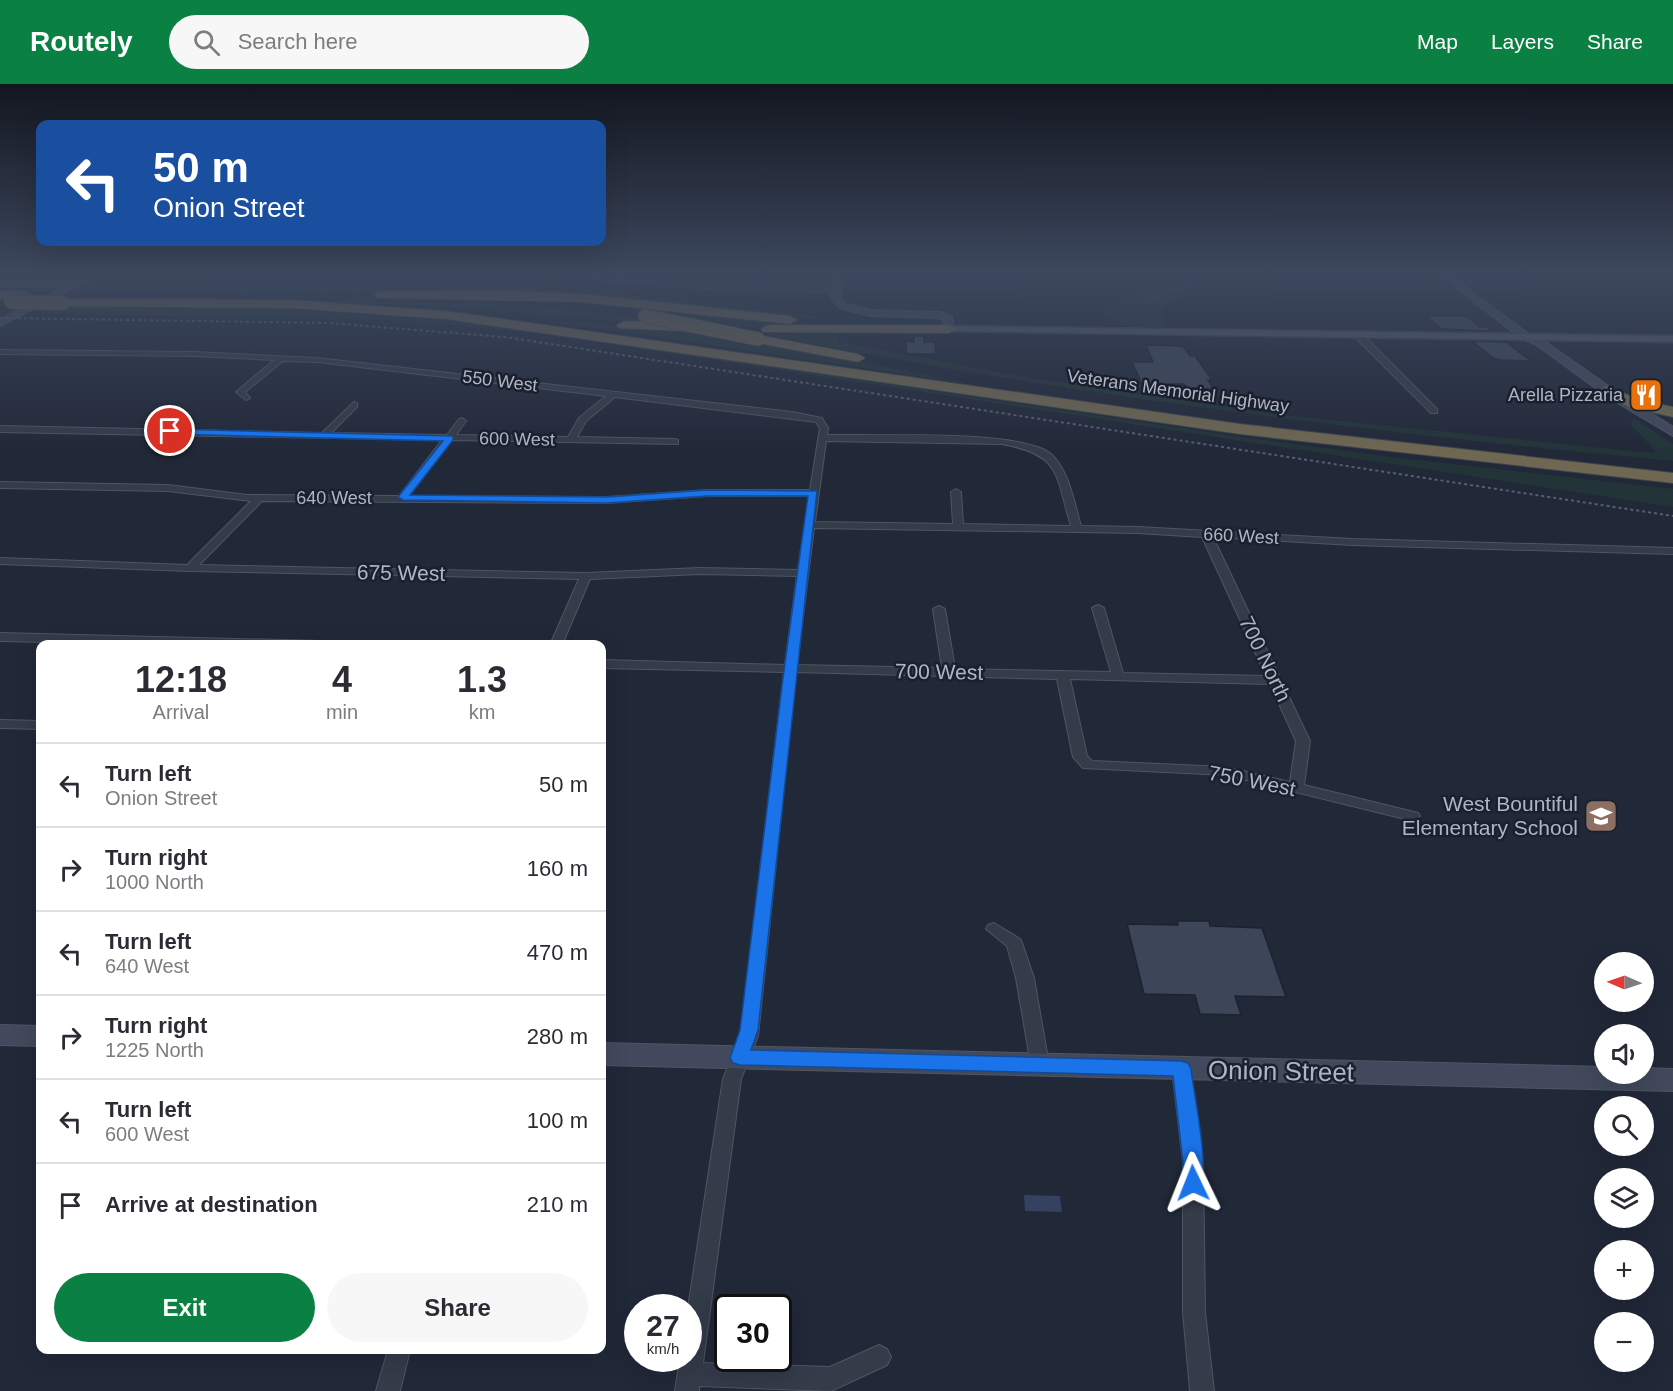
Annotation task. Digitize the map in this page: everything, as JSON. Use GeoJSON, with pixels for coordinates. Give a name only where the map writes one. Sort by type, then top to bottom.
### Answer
{"type":"FeatureCollection","features":[{"type":"Feature","properties":{"kind":"highway","name":"Veterans Memorial Highway"},"geometry":{"type":"LineString","coordinates":[[577,332],[1240,429],[1673,478]]}},
{"type":"Feature","properties":{"kind":"highway","name":"Veterans Memorial Highway"},"geometry":{"type":"LineString","coordinates":[[724,332],[1032,390],[1265,423],[1673,468]]}},
{"type":"Feature","properties":{"kind":"highway"},"geometry":{"type":"LineString","coordinates":[[1607,391],[1635,404],[1673,413]]}},
{"type":"Feature","properties":{"kind":"highway"},"geometry":{"type":"LineString","coordinates":[[1648,419],[1656,413],[1673,413]]}},
{"type":"Feature","properties":{"kind":"main road"},"geometry":{"type":"LineString","coordinates":[[1153,332],[1673,339]]}},
{"type":"Feature","properties":{"kind":"street"},"geometry":{"type":"LineString","coordinates":[[1520,332],[1539,342],[1673,438]]}},
{"type":"Feature","properties":{"kind":"street"},"geometry":{"type":"LineString","coordinates":[[1358,335],[1434,411]]}},
{"type":"Feature","properties":{"kind":"street"},"geometry":{"type":"LineString","coordinates":[[1527,337],[1527,342],[1559,365],[1673,432]]}},
{"type":"Feature","properties":{"kind":"street","name":"550 West"},"geometry":{"type":"LineString","coordinates":[[0,352],[194,354],[282,358],[402,369],[792,415],[819,420],[824,428],[822,438]]}},
{"type":"Feature","properties":{"kind":"street"},"geometry":{"type":"LineString","coordinates":[[246,398],[240,392],[282,358]]}},
{"type":"Feature","properties":{"kind":"street"},"geometry":{"type":"LineString","coordinates":[[571,440],[582,420],[613,394]]}},
{"type":"Feature","properties":{"kind":"street"},"geometry":{"type":"LineString","coordinates":[[325,434],[354,405]]}},
{"type":"Feature","properties":{"kind":"street"},"geometry":{"type":"LineString","coordinates":[[403,497],[462,421]]}},
{"type":"Feature","properties":{"kind":"street","name":"600 West"},"geometry":{"type":"LineString","coordinates":[[0,429],[675,442]]}},
{"type":"Feature","properties":{"kind":"street"},"geometry":{"type":"LineString","coordinates":[[879,1357],[831,1379],[688,1382],[730,1089],[749,1030],[791,669],[822,438],[1002,441],[1028,446],[1047,455],[1058,468],[1077,528]]}},
{"type":"Feature","properties":{"kind":"street","name":"640 West"},"geometry":{"type":"LineString","coordinates":[[0,485],[168,488],[193,490],[230,498],[403,497],[607,500],[707,493],[813,493]]}},
{"type":"Feature","properties":{"kind":"street"},"geometry":{"type":"LineString","coordinates":[[956,492],[958,527]]}},
{"type":"Feature","properties":{"kind":"street"},"geometry":{"type":"LineString","coordinates":[[190,568],[259,498]]}},
{"type":"Feature","properties":{"kind":"street","name":"660 West"},"geometry":{"type":"LineString","coordinates":[[809,525],[1077,528],[1394,544],[1673,551]]}},
{"type":"Feature","properties":{"kind":"street","name":"700 North"},"geometry":{"type":"LineString","coordinates":[[1206,534],[1303,741],[1296,789]]}},
{"type":"Feature","properties":{"kind":"street","name":"675 West"},"geometry":{"type":"LineString","coordinates":[[0,561],[190,568],[586,576],[700,571],[803,573]]}},
{"type":"Feature","properties":{"kind":"street"},"geometry":{"type":"LineString","coordinates":[[558,640],[586,576]]}},
{"type":"Feature","properties":{"kind":"street"},"geometry":{"type":"LineString","coordinates":[[1098,608],[1118,676]]}},
{"type":"Feature","properties":{"kind":"street"},"geometry":{"type":"LineString","coordinates":[[939,609],[949,672]]}},
{"type":"Feature","properties":{"kind":"street"},"geometry":{"type":"LineString","coordinates":[[0,637],[120,640]]}},
{"type":"Feature","properties":{"kind":"street","name":"700 West"},"geometry":{"type":"LineString","coordinates":[[606,664],[1276,680]]}},
{"type":"Feature","properties":{"kind":"street","name":"750 West"},"geometry":{"type":"LineString","coordinates":[[1062,675],[1080,757],[1088,765],[1226,771],[1413,816]]}},
{"type":"Feature","properties":{"kind":"street"},"geometry":{"type":"LineString","coordinates":[[0,724],[36,725]]}},
{"type":"Feature","properties":{"kind":"street"},"geometry":{"type":"LineString","coordinates":[[994,929],[1014,943],[1025,978],[1041,1065]]}},
{"type":"Feature","properties":{"kind":"street"},"geometry":{"type":"LineString","coordinates":[[0,1035],[36,1036]]}},
{"type":"Feature","properties":{"kind":"street","name":"Onion Street"},"geometry":{"type":"LineString","coordinates":[[606,1053],[1673,1080]]}},
{"type":"Feature","properties":{"kind":"street"},"geometry":{"type":"LineString","coordinates":[[1181,1069],[1193,1162],[1194,1312],[1202,1391]]}},
{"type":"Feature","properties":{"kind":"street"},"geometry":{"type":"LineString","coordinates":[[388,1391],[398,1354]]}},
{"type":"Feature","properties":{"kind":"shaded area"},"geometry":{"type":"Polygon","coordinates":[[[524,332],[536,332],[1242,437],[1408,459],[1673,489],[1673,507],[524,332]]]}},
{"type":"Feature","properties":{"kind":"shaded area"},"geometry":{"type":"Polygon","coordinates":[[[623,332],[710,332],[971,384],[623,332]]]}},
{"type":"Feature","properties":{"kind":"shaded area"},"geometry":{"type":"Polygon","coordinates":[[[753,332],[838,332],[838,342],[1032,378],[1283,415],[1651,453],[1656,451],[1630,424],[1634,418],[1673,444],[1673,461],[1440,437],[1209,408],[1093,392],[753,332]]]}},
{"type":"Feature","properties":{"kind":"water"},"geometry":{"type":"Polygon","coordinates":[[[1024,1195],[1060,1196],[1062,1212],[1025,1211],[1024,1195]]]}},
{"type":"Feature","properties":{"kind":"building"},"geometry":{"type":"Polygon","coordinates":[[[914,336],[924,336],[924,342],[935,342],[936,354],[906,354],[906,341],[914,342],[914,336]]]}},
{"type":"Feature","properties":{"kind":"building"},"geometry":{"type":"Polygon","coordinates":[[[1472,341],[1506,342],[1531,361],[1493,358],[1472,341]]]}},
{"type":"Feature","properties":{"kind":"building"},"geometry":{"type":"Polygon","coordinates":[[[1146,345],[1183,346],[1190,356],[1195,356],[1212,380],[1208,380],[1213,389],[1187,388],[1184,384],[1142,384],[1132,362],[1153,362],[1146,345]]]}},
{"type":"Feature","properties":{"kind":"building"},"geometry":{"type":"Polygon","coordinates":[[[1177,921],[1209,921],[1210,926],[1262,928],[1286,997],[1235,996],[1241,1015],[1200,1014],[1195,995],[1144,994],[1127,924],[1178,925],[1177,921]]]}},
{"type":"Feature","properties":{"kind":"railway"},"geometry":{"type":"LineString","coordinates":[[442,332],[505,337],[1673,516]]}},
{"type":"Feature","properties":{"kind":"place","name":"Arella Pizzaria"},"geometry":{"type":"Point","coordinates":[1646,395]}},
{"type":"Feature","properties":{"kind":"place","name":"West Bountiful Elementary School"},"geometry":{"type":"Point","coordinates":[1601,816]}},
{"type":"Feature","properties":{"kind":"route"},"geometry":{"type":"LineString","coordinates":[[170,431],[450,438],[403,497],[607,500],[707,493],[813,493],[789,678],[749,1030],[740,1058],[1181,1069],[1193,1162],[1193,1183]]}}]}
